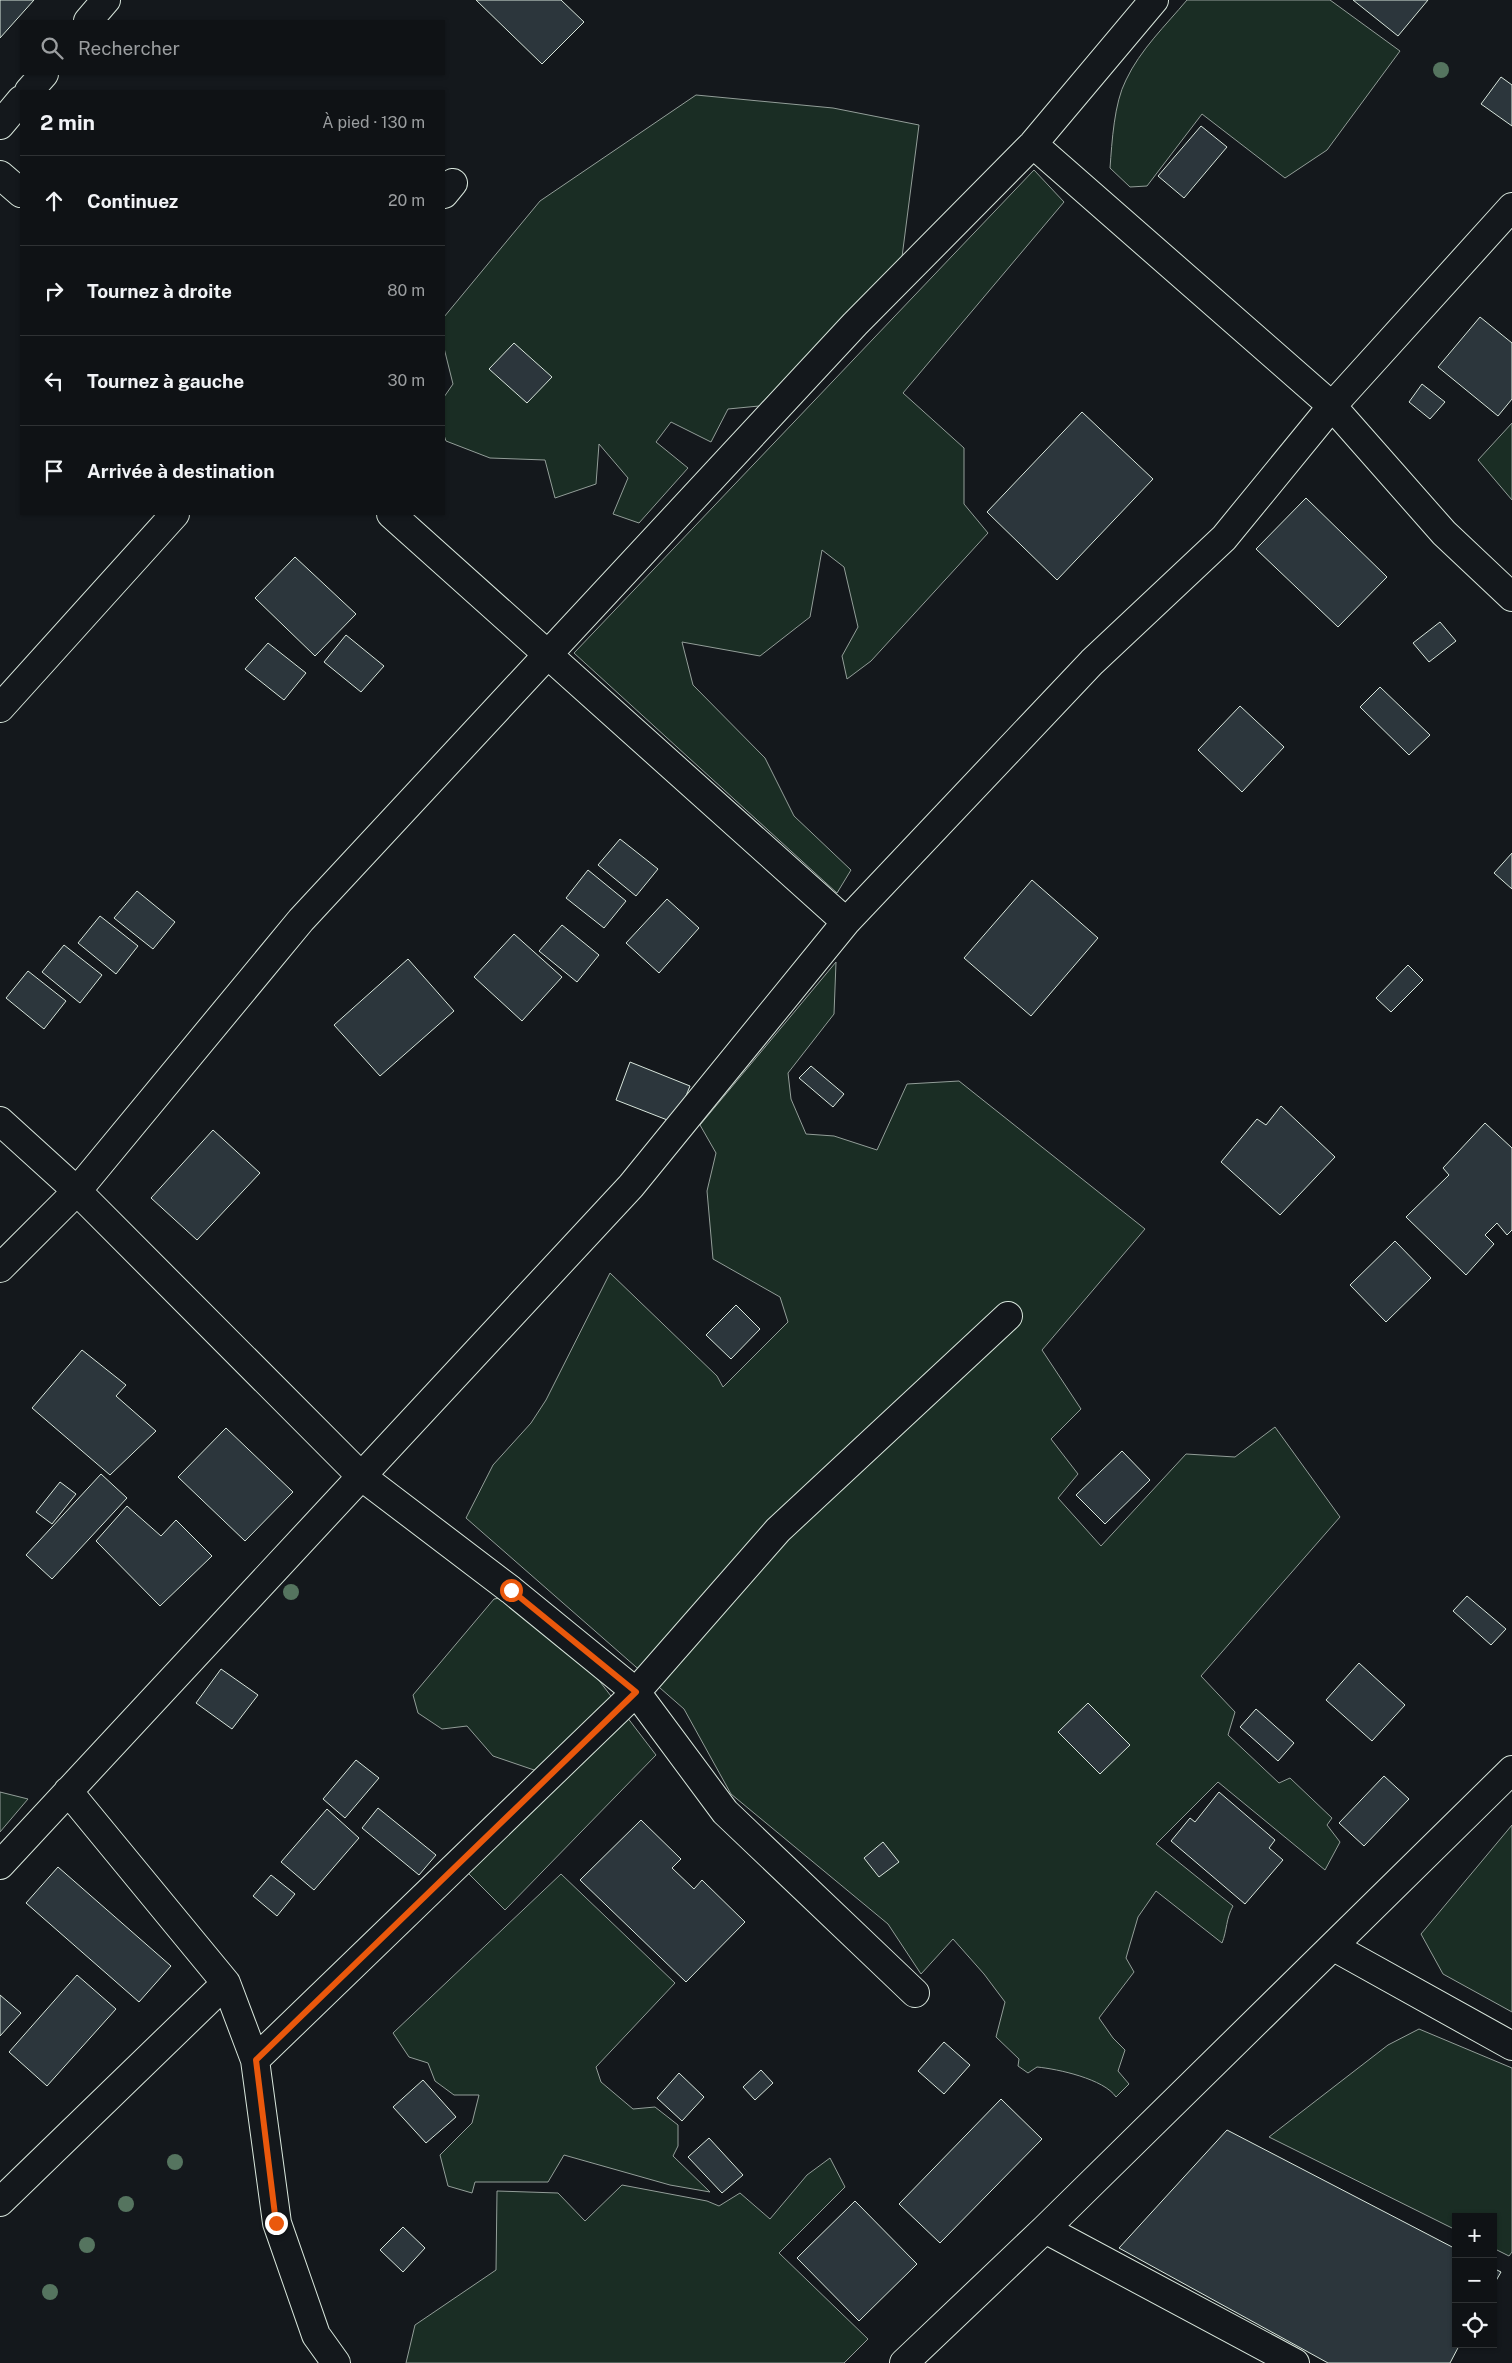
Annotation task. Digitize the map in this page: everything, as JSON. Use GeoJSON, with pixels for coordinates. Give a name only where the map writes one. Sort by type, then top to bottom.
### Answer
{"type":"FeatureCollection","features":[{"type":"Feature","properties":{"kind":"street"},"geometry":{"type":"LineString","coordinates":[[89,20],[106,0]]}},
{"type":"Feature","properties":{"kind":"street"},"geometry":{"type":"LineString","coordinates":[[0,1268],[77,1191],[301,920],[855,324],[1033,144],[1154,0]]}},
{"type":"Feature","properties":{"kind":"street"},"geometry":{"type":"LineString","coordinates":[[30,90],[43,75]]}},
{"type":"Feature","properties":{"kind":"street"},"geometry":{"type":"LineString","coordinates":[[0,125],[20,101]]}},
{"type":"Feature","properties":{"kind":"street"},"geometry":{"type":"LineString","coordinates":[[1033,144],[1332,406],[1444,533],[1512,597]]}},
{"type":"Feature","properties":{"kind":"street"},"geometry":{"type":"LineString","coordinates":[[0,175],[20,192]]}},
{"type":"Feature","properties":{"kind":"street"},"geometry":{"type":"LineString","coordinates":[[0,1865],[631,1186],[846,922],[1092,662],[1224,538],[1332,406],[1512,207]]}},
{"type":"Feature","properties":{"kind":"street"},"geometry":{"type":"LineString","coordinates":[[0,708],[174,515]]}},
{"type":"Feature","properties":{"kind":"street"},"geometry":{"type":"LineString","coordinates":[[392,515],[550,654],[846,922]]}},
{"type":"Feature","properties":{"kind":"street"},"geometry":{"type":"LineString","coordinates":[[0,1121],[77,1191],[361,1476],[511,1590],[636,1692],[725,1812],[916,1993]]}},
{"type":"Feature","properties":{"kind":"street"},"geometry":{"type":"LineString","coordinates":[[256,2060],[636,1692],[778,1530],[1008,1316]]}},
{"type":"Feature","properties":{"kind":"street"},"geometry":{"type":"LineString","coordinates":[[904,2363],[1045,2229],[1512,1770]]}},
{"type":"Feature","properties":{"kind":"street"},"geometry":{"type":"LineString","coordinates":[[68,1791],[226,1983],[256,2060],[276,2223],[316,2335],[336,2363]]}},
{"type":"Feature","properties":{"kind":"street"},"geometry":{"type":"LineString","coordinates":[[1334,1947],[1512,2046]]}},
{"type":"Feature","properties":{"kind":"street"},"geometry":{"type":"LineString","coordinates":[[0,2202],[226,1983]]}},
{"type":"Feature","properties":{"kind":"street"},"geometry":{"type":"LineString","coordinates":[[1045,2229],[1295,2363]]}},
{"type":"Feature","properties":{"kind":"green space"},"geometry":{"type":"Polygon","coordinates":[[[1187,0],[1330,0],[1400,51],[1327,150],[1285,178],[1202,114],[1147,186],[1130,187],[1110,168],[1114,123],[1122,89],[1138,58],[1187,0]]]}},
{"type":"Feature","properties":{"kind":"green space"},"geometry":{"type":"Polygon","coordinates":[[[696,95],[833,108],[919,125],[902,257],[759,406],[728,409],[711,442],[671,422],[656,442],[688,468],[639,523],[613,514],[628,478],[599,444],[596,484],[555,498],[545,460],[490,458],[446,441],[445,438],[445,396],[453,384],[445,352],[445,316],[540,201],[696,95]]]}},
{"type":"Feature","properties":{"kind":"green space"},"geometry":{"type":"Polygon","coordinates":[[[1034,170],[1064,202],[903,393],[964,448],[964,504],[988,533],[871,661],[847,679],[842,656],[858,627],[844,567],[822,550],[810,617],[760,656],[682,642],[693,685],[765,758],[794,816],[851,870],[837,893],[574,653],[1034,170]]]}},
{"type":"Feature","properties":{"kind":"green space"},"geometry":{"type":"Polygon","coordinates":[[[1512,423],[1512,500],[1478,460],[1512,423]]]}},
{"type":"Feature","properties":{"kind":"green space"},"geometry":{"type":"Polygon","coordinates":[[[836,962],[834,1014],[788,1073],[791,1099],[806,1134],[834,1136],[877,1150],[907,1084],[959,1081],[1145,1229],[1042,1350],[1081,1409],[1051,1439],[1078,1474],[1058,1498],[1101,1546],[1186,1454],[1235,1457],[1275,1427],[1340,1517],[1201,1676],[1235,1712],[1228,1735],[1279,1783],[1290,1778],[1332,1818],[1327,1825],[1340,1842],[1325,1870],[1218,1782],[1156,1844],[1233,1906],[1222,1943],[1156,1891],[1138,1917],[1126,1958],[1134,1972],[1099,2018],[1113,2038],[1125,2050],[1118,2071],[1129,2084],[1116,2097],[1102,2085],[1080,2076],[1037,2067],[1028,2073],[1018,2066],[1019,2059],[996,2037],[1005,2002],[984,1974],[953,1939],[921,1974],[888,1924],[731,1794],[684,1709],[466,1518],[493,1465],[531,1423],[546,1400],[610,1273],[717,1376],[723,1387],[788,1322],[780,1297],[713,1259],[707,1191],[716,1153],[700,1125],[836,962]]]}},
{"type":"Feature","properties":{"kind":"green space"},"geometry":{"type":"Polygon","coordinates":[[[511,1596],[557,1633],[552,1642],[588,1666],[656,1755],[505,1910],[467,1872],[537,1771],[493,1756],[467,1726],[442,1729],[418,1713],[413,1695],[494,1599],[511,1596]]]}},
{"type":"Feature","properties":{"kind":"green space"},"geometry":{"type":"Polygon","coordinates":[[[0,1792],[28,1799],[0,1832],[0,1792]]]}},
{"type":"Feature","properties":{"kind":"green space"},"geometry":{"type":"Polygon","coordinates":[[[1512,1825],[1512,2012],[1443,1974],[1421,1934],[1512,1825]]]}},
{"type":"Feature","properties":{"kind":"green space"},"geometry":{"type":"Polygon","coordinates":[[[561,1874],[675,1983],[596,2067],[601,2082],[633,2109],[655,2107],[678,2125],[678,2146],[673,2156],[710,2192],[670,2185],[564,2155],[548,2182],[475,2182],[472,2193],[448,2186],[440,2155],[472,2123],[479,2095],[454,2095],[435,2081],[428,2063],[409,2057],[393,2033],[561,1874]]]}},
{"type":"Feature","properties":{"kind":"green space"},"geometry":{"type":"Polygon","coordinates":[[[1419,2029],[1512,2068],[1512,2252],[1509,2256],[1497,2250],[1497,2213],[1452,2213],[1452,2228],[1269,2137],[1388,2045],[1419,2029]]]}},
{"type":"Feature","properties":{"kind":"green space"},"geometry":{"type":"Polygon","coordinates":[[[830,2158],[845,2187],[779,2253],[868,2339],[844,2363],[406,2363],[415,2325],[496,2270],[497,2191],[558,2193],[585,2221],[622,2185],[707,2201],[719,2206],[740,2193],[770,2219],[807,2175],[830,2158]]]}},
{"type":"Feature","properties":{"kind":"building"},"geometry":{"type":"Polygon","coordinates":[[[0,0],[34,0],[0,38],[0,0]]]}},
{"type":"Feature","properties":{"kind":"building"},"geometry":{"type":"Polygon","coordinates":[[[476,0],[561,0],[584,22],[542,64],[476,0]]]}},
{"type":"Feature","properties":{"kind":"building"},"geometry":{"type":"Polygon","coordinates":[[[1353,0],[1428,0],[1398,36],[1353,0]]]}},
{"type":"Feature","properties":{"kind":"building"},"geometry":{"type":"Polygon","coordinates":[[[1501,77],[1512,85],[1512,126],[1481,104],[1501,77]]]}},
{"type":"Feature","properties":{"kind":"building"},"geometry":{"type":"Polygon","coordinates":[[[1201,126],[1227,147],[1184,198],[1158,176],[1201,126]]]}},
{"type":"Feature","properties":{"kind":"building"},"geometry":{"type":"Polygon","coordinates":[[[1480,317],[1512,343],[1512,399],[1498,416],[1438,367],[1480,317]]]}},
{"type":"Feature","properties":{"kind":"building"},"geometry":{"type":"Polygon","coordinates":[[[514,343],[552,377],[527,403],[489,369],[514,343]]]}},
{"type":"Feature","properties":{"kind":"building"},"geometry":{"type":"Polygon","coordinates":[[[1422,384],[1445,402],[1430,419],[1409,402],[1422,384]]]}},
{"type":"Feature","properties":{"kind":"building"},"geometry":{"type":"Polygon","coordinates":[[[1082,412],[1153,479],[1057,580],[987,512],[1082,412]]]}},
{"type":"Feature","properties":{"kind":"building"},"geometry":{"type":"Polygon","coordinates":[[[1306,498],[1387,577],[1338,627],[1256,549],[1306,498]]]}},
{"type":"Feature","properties":{"kind":"building"},"geometry":{"type":"Polygon","coordinates":[[[295,557],[356,614],[315,656],[255,598],[295,557]]]}},
{"type":"Feature","properties":{"kind":"building"},"geometry":{"type":"Polygon","coordinates":[[[1440,622],[1456,641],[1429,662],[1413,643],[1440,622]]]}},
{"type":"Feature","properties":{"kind":"building"},"geometry":{"type":"Polygon","coordinates":[[[346,635],[384,666],[361,692],[324,662],[346,635]]]}},
{"type":"Feature","properties":{"kind":"building"},"geometry":{"type":"Polygon","coordinates":[[[268,643],[306,673],[284,700],[245,669],[268,643]]]}},
{"type":"Feature","properties":{"kind":"building"},"geometry":{"type":"Polygon","coordinates":[[[1380,687],[1430,735],[1409,755],[1360,707],[1380,687]]]}},
{"type":"Feature","properties":{"kind":"building"},"geometry":{"type":"Polygon","coordinates":[[[1240,706],[1284,747],[1242,792],[1198,750],[1240,706]]]}},
{"type":"Feature","properties":{"kind":"building"},"geometry":{"type":"Polygon","coordinates":[[[620,839],[658,869],[636,896],[598,865],[620,839]]]}},
{"type":"Feature","properties":{"kind":"building"},"geometry":{"type":"Polygon","coordinates":[[[1512,853],[1512,889],[1494,873],[1512,853]]]}},
{"type":"Feature","properties":{"kind":"building"},"geometry":{"type":"Polygon","coordinates":[[[588,870],[626,901],[604,928],[566,898],[588,870]]]}},
{"type":"Feature","properties":{"kind":"building"},"geometry":{"type":"Polygon","coordinates":[[[1032,880],[1098,938],[1031,1016],[964,958],[1032,880]]]}},
{"type":"Feature","properties":{"kind":"building"},"geometry":{"type":"Polygon","coordinates":[[[137,891],[175,922],[153,949],[114,918],[137,891]]]}},
{"type":"Feature","properties":{"kind":"building"},"geometry":{"type":"Polygon","coordinates":[[[667,899],[699,928],[659,973],[626,943],[667,899]]]}},
{"type":"Feature","properties":{"kind":"building"},"geometry":{"type":"Polygon","coordinates":[[[100,916],[138,946],[116,974],[78,943],[100,916]]]}},
{"type":"Feature","properties":{"kind":"building"},"geometry":{"type":"Polygon","coordinates":[[[562,925],[599,955],[577,982],[539,951],[562,925]]]}},
{"type":"Feature","properties":{"kind":"building"},"geometry":{"type":"Polygon","coordinates":[[[514,934],[562,977],[522,1021],[474,977],[514,934]]]}},
{"type":"Feature","properties":{"kind":"building"},"geometry":{"type":"Polygon","coordinates":[[[64,945],[102,975],[80,1003],[42,972],[64,945]]]}},
{"type":"Feature","properties":{"kind":"building"},"geometry":{"type":"Polygon","coordinates":[[[408,959],[454,1011],[380,1076],[334,1025],[408,959]]]}},
{"type":"Feature","properties":{"kind":"building"},"geometry":{"type":"Polygon","coordinates":[[[1408,965],[1423,980],[1391,1012],[1376,998],[1408,965]]]}},
{"type":"Feature","properties":{"kind":"building"},"geometry":{"type":"Polygon","coordinates":[[[28,971],[66,1001],[44,1029],[6,998],[28,971]]]}},
{"type":"Feature","properties":{"kind":"building"},"geometry":{"type":"Polygon","coordinates":[[[630,1062],[690,1086],[675,1123],[616,1100],[630,1062]]]}},
{"type":"Feature","properties":{"kind":"building"},"geometry":{"type":"Polygon","coordinates":[[[811,1066],[844,1094],[833,1107],[799,1078],[811,1066]]]}},
{"type":"Feature","properties":{"kind":"building"},"geometry":{"type":"Polygon","coordinates":[[[1281,1106],[1335,1157],[1280,1215],[1221,1162],[1257,1119],[1266,1125],[1281,1106]]]}},
{"type":"Feature","properties":{"kind":"building"},"geometry":{"type":"Polygon","coordinates":[[[1485,1123],[1512,1148],[1512,1230],[1507,1235],[1497,1223],[1485,1235],[1494,1244],[1466,1275],[1406,1217],[1449,1175],[1443,1168],[1485,1123]]]}},
{"type":"Feature","properties":{"kind":"building"},"geometry":{"type":"Polygon","coordinates":[[[213,1130],[260,1173],[197,1240],[151,1198],[213,1130]]]}},
{"type":"Feature","properties":{"kind":"building"},"geometry":{"type":"Polygon","coordinates":[[[1395,1241],[1431,1278],[1386,1322],[1350,1285],[1395,1241]]]}},
{"type":"Feature","properties":{"kind":"building"},"geometry":{"type":"Polygon","coordinates":[[[736,1305],[760,1329],[731,1359],[706,1335],[736,1305]]]}},
{"type":"Feature","properties":{"kind":"building"},"geometry":{"type":"Polygon","coordinates":[[[82,1350],[126,1385],[116,1396],[156,1431],[110,1475],[32,1408],[82,1350]]]}},
{"type":"Feature","properties":{"kind":"building"},"geometry":{"type":"Polygon","coordinates":[[[226,1428],[293,1492],[245,1541],[178,1477],[226,1428]]]}},
{"type":"Feature","properties":{"kind":"building"},"geometry":{"type":"Polygon","coordinates":[[[1122,1451],[1150,1480],[1105,1524],[1076,1495],[1122,1451]]]}},
{"type":"Feature","properties":{"kind":"building"},"geometry":{"type":"Polygon","coordinates":[[[101,1474],[127,1498],[52,1579],[26,1555],[101,1474]]]}},
{"type":"Feature","properties":{"kind":"building"},"geometry":{"type":"Polygon","coordinates":[[[60,1482],[76,1494],[52,1524],[36,1512],[60,1482]]]}},
{"type":"Feature","properties":{"kind":"building"},"geometry":{"type":"Polygon","coordinates":[[[127,1506],[161,1536],[176,1520],[212,1556],[160,1606],[96,1541],[127,1506]]]}},
{"type":"Feature","properties":{"kind":"building"},"geometry":{"type":"Polygon","coordinates":[[[1467,1596],[1506,1629],[1491,1645],[1453,1611],[1467,1596]]]}},
{"type":"Feature","properties":{"kind":"building"},"geometry":{"type":"Polygon","coordinates":[[[1359,1663],[1405,1705],[1372,1741],[1326,1700],[1359,1663]]]}},
{"type":"Feature","properties":{"kind":"building"},"geometry":{"type":"Polygon","coordinates":[[[221,1669],[258,1695],[232,1729],[196,1703],[221,1669]]]}},
{"type":"Feature","properties":{"kind":"building"},"geometry":{"type":"Polygon","coordinates":[[[1088,1703],[1130,1745],[1100,1774],[1058,1732],[1088,1703]]]}},
{"type":"Feature","properties":{"kind":"building"},"geometry":{"type":"Polygon","coordinates":[[[1256,1709],[1294,1743],[1278,1761],[1240,1727],[1256,1709]]]}},
{"type":"Feature","properties":{"kind":"building"},"geometry":{"type":"Polygon","coordinates":[[[356,1760],[379,1778],[345,1818],[323,1799],[356,1760]]]}},
{"type":"Feature","properties":{"kind":"building"},"geometry":{"type":"Polygon","coordinates":[[[1384,1776],[1409,1799],[1364,1846],[1339,1823],[1384,1776]]]}},
{"type":"Feature","properties":{"kind":"building"},"geometry":{"type":"Polygon","coordinates":[[[1219,1792],[1275,1840],[1269,1848],[1283,1860],[1245,1904],[1171,1841],[1190,1818],[1195,1822],[1219,1792]]]}},
{"type":"Feature","properties":{"kind":"building"},"geometry":{"type":"Polygon","coordinates":[[[378,1808],[436,1855],[419,1875],[362,1828],[378,1808]]]}},
{"type":"Feature","properties":{"kind":"building"},"geometry":{"type":"Polygon","coordinates":[[[327,1809],[359,1838],[314,1890],[281,1862],[327,1809]]]}},
{"type":"Feature","properties":{"kind":"building"},"geometry":{"type":"Polygon","coordinates":[[[641,1820],[681,1859],[672,1868],[694,1889],[702,1880],[745,1922],[686,1982],[580,1880],[641,1820]]]}},
{"type":"Feature","properties":{"kind":"building"},"geometry":{"type":"Polygon","coordinates":[[[883,1842],[899,1862],[879,1877],[864,1858],[883,1842]]]}},
{"type":"Feature","properties":{"kind":"building"},"geometry":{"type":"Polygon","coordinates":[[[58,1867],[171,1966],[139,2002],[26,1903],[58,1867]]]}},
{"type":"Feature","properties":{"kind":"building"},"geometry":{"type":"Polygon","coordinates":[[[271,1875],[295,1894],[277,1916],[253,1896],[271,1875]]]}},
{"type":"Feature","properties":{"kind":"building"},"geometry":{"type":"Polygon","coordinates":[[[77,1975],[116,2009],[47,2086],[9,2052],[77,1975]]]}},
{"type":"Feature","properties":{"kind":"building"},"geometry":{"type":"Polygon","coordinates":[[[0,1995],[21,2013],[0,2036],[0,1995]]]}},
{"type":"Feature","properties":{"kind":"building"},"geometry":{"type":"Polygon","coordinates":[[[944,2042],[970,2065],[944,2094],[918,2071],[944,2042]]]}},
{"type":"Feature","properties":{"kind":"building"},"geometry":{"type":"Polygon","coordinates":[[[761,2070],[773,2083],[755,2100],[743,2087],[761,2070]]]}},
{"type":"Feature","properties":{"kind":"building"},"geometry":{"type":"Polygon","coordinates":[[[679,2073],[704,2097],[682,2121],[657,2098],[679,2073]]]}},
{"type":"Feature","properties":{"kind":"building"},"geometry":{"type":"Polygon","coordinates":[[[423,2080],[456,2117],[426,2143],[393,2107],[423,2080]]]}},
{"type":"Feature","properties":{"kind":"building"},"geometry":{"type":"Polygon","coordinates":[[[1001,2099],[1042,2139],[940,2243],[899,2204],[1001,2099]]]}},
{"type":"Feature","properties":{"kind":"building"},"geometry":{"type":"Polygon","coordinates":[[[1227,2130],[1452,2247],[1452,2348],[1458,2348],[1450,2363],[1328,2363],[1119,2248],[1227,2130]]]}},
{"type":"Feature","properties":{"kind":"building"},"geometry":{"type":"Polygon","coordinates":[[[709,2138],[743,2175],[722,2193],[688,2157],[709,2138]]]}},
{"type":"Feature","properties":{"kind":"building"},"geometry":{"type":"Polygon","coordinates":[[[855,2201],[917,2264],[859,2321],[797,2258],[855,2201]]]}},
{"type":"Feature","properties":{"kind":"building"},"geometry":{"type":"Polygon","coordinates":[[[403,2227],[425,2248],[403,2272],[380,2250],[403,2227]]]}},
{"type":"Feature","properties":{"kind":"building"},"geometry":{"type":"Polygon","coordinates":[[[1497,2270],[1501,2272],[1497,2279],[1497,2270]]]}},
{"type":"Feature","properties":{"kind":"route"},"geometry":{"type":"LineString","coordinates":[[276,2223],[256,2060],[636,1692],[511,1590]]}}]}
